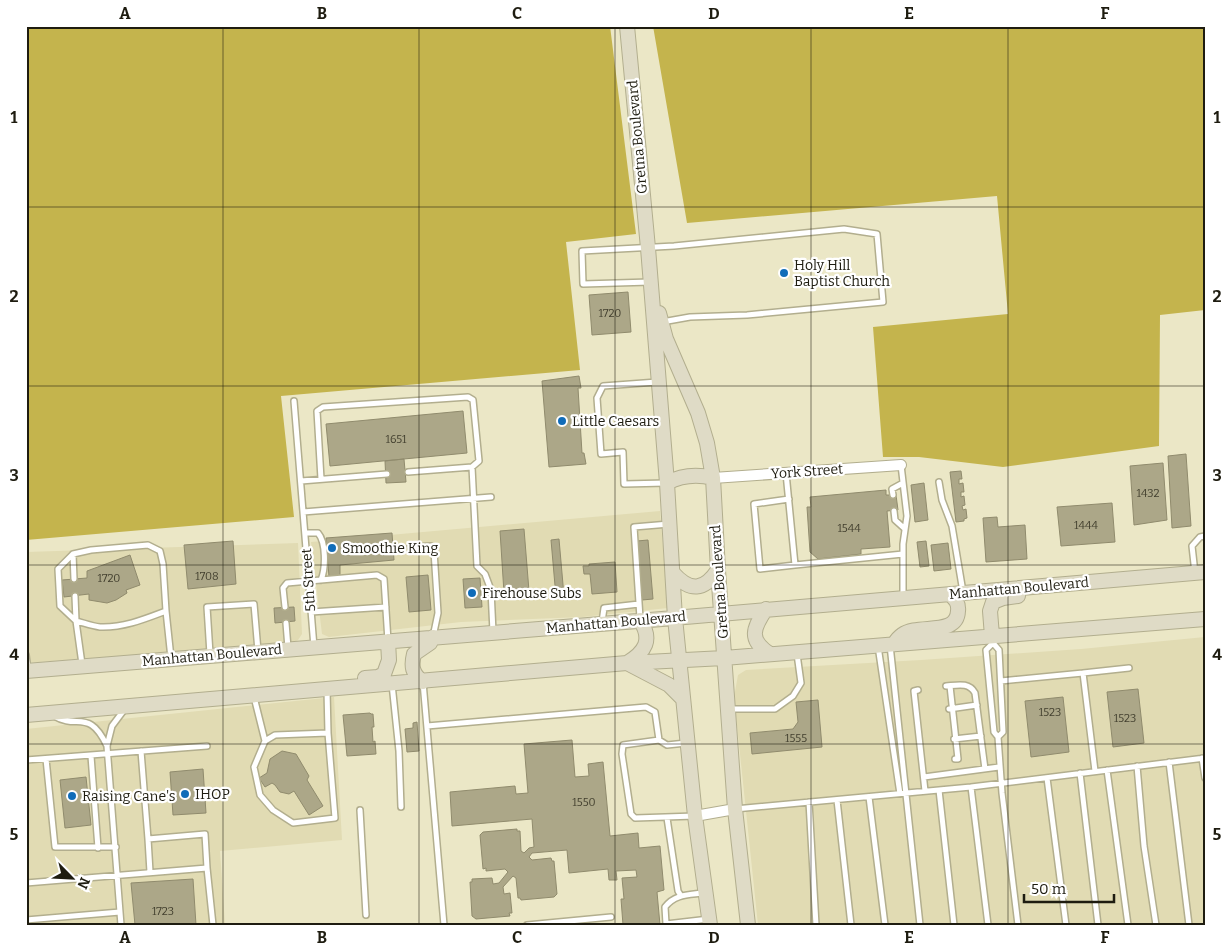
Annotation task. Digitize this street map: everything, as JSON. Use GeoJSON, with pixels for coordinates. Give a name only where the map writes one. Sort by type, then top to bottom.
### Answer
{"type":"FeatureCollection","features":[{"type":"Feature","properties":{"kind":"street","name":"Gretna Boulevard"},"geometry":{"type":"LineString","coordinates":[[627,26],[648,248],[667,482],[675,618],[696,816],[710,922]]}},
{"type":"Feature","properties":{"kind":"street","name":"Gretna Boulevard"},"geometry":{"type":"LineString","coordinates":[[648,248],[666,339],[698,413],[708,443],[713,478],[735,809],[748,925]]}},
{"type":"Feature","properties":{"kind":"street","name":"York Street"},"geometry":{"type":"LineString","coordinates":[[713,478],[901,465]]}},
{"type":"Feature","properties":{"kind":"street"},"geometry":{"type":"LineString","coordinates":[[667,482],[678,477],[701,475],[713,478]]}},
{"type":"Feature","properties":{"kind":"street"},"geometry":{"type":"LineString","coordinates":[[673,573],[681,582],[695,586],[706,584],[718,570]]}},
{"type":"Feature","properties":{"kind":"street","name":"Manhattan Boulevard"},"geometry":{"type":"LineString","coordinates":[[27,671],[675,618],[1200,572]]}},
{"type":"Feature","properties":{"kind":"street"},"geometry":{"type":"LineString","coordinates":[[992,640],[990,611],[993,602],[1003,598],[1061,593],[1073,584]]}},
{"type":"Feature","properties":{"kind":"street"},"geometry":{"type":"LineString","coordinates":[[887,644],[902,634],[951,626],[956,621],[958,614],[956,593]]}},
{"type":"Feature","properties":{"kind":"street"},"geometry":{"type":"LineString","coordinates":[[766,609],[756,624],[755,640],[761,648],[770,654]]}},
{"type":"Feature","properties":{"kind":"street"},"geometry":{"type":"LineString","coordinates":[[26,715],[627,663],[724,658],[887,644],[992,640],[1205,619]]}},
{"type":"Feature","properties":{"kind":"street"},"geometry":{"type":"LineString","coordinates":[[627,663],[640,655],[645,645],[646,628],[640,620]]}},
{"type":"Feature","properties":{"kind":"street"},"geometry":{"type":"LineString","coordinates":[[423,682],[413,672],[412,662],[414,654],[430,643],[433,637]]}},
{"type":"Feature","properties":{"kind":"street"},"geometry":{"type":"LineString","coordinates":[[327,689],[334,680],[378,677],[384,674],[389,660],[388,641]]}},
{"type":"Feature","properties":{"kind":"street"},"geometry":{"type":"LineString","coordinates":[[627,663],[669,685],[683,699]]}},
{"type":"Feature","properties":{"kind":"street"},"geometry":{"type":"LineString","coordinates":[[696,816],[735,809]]}},
{"type":"Feature","properties":{"kind":"lane"},"geometry":{"type":"LineString","coordinates":[[650,282],[583,284],[582,251],[648,248],[844,229],[877,234],[883,302],[747,315],[690,317],[662,322]]}},
{"type":"Feature","properties":{"kind":"lane"},"geometry":{"type":"LineString","coordinates":[[658,382],[603,386],[597,398],[601,454],[623,452],[624,484],[667,482]]}},
{"type":"Feature","properties":{"kind":"lane"},"geometry":{"type":"LineString","coordinates":[[321,479],[317,411],[322,407],[468,397],[474,400],[479,461],[472,467],[408,472]]}},
{"type":"Feature","properties":{"kind":"lane","name":"5th Street"},"geometry":{"type":"LineString","coordinates":[[294,401],[314,647]]}},
{"type":"Feature","properties":{"kind":"lane"},"geometry":{"type":"LineString","coordinates":[[901,465],[907,516],[903,554],[903,598]]}},
{"type":"Feature","properties":{"kind":"lane"},"geometry":{"type":"LineString","coordinates":[[472,467],[477,566],[485,574],[490,590],[493,633]]}},
{"type":"Feature","properties":{"kind":"lane"},"geometry":{"type":"LineString","coordinates":[[786,473],[795,565]]}},
{"type":"Feature","properties":{"kind":"lane"},"geometry":{"type":"LineString","coordinates":[[301,481],[387,474]]}},
{"type":"Feature","properties":{"kind":"lane"},"geometry":{"type":"LineString","coordinates":[[939,482],[942,500],[952,526],[956,593]]}},
{"type":"Feature","properties":{"kind":"lane"},"geometry":{"type":"LineString","coordinates":[[893,495],[892,489],[903,483]]}},
{"type":"Feature","properties":{"kind":"lane"},"geometry":{"type":"LineString","coordinates":[[303,512],[491,497]]}},
{"type":"Feature","properties":{"kind":"lane"},"geometry":{"type":"LineString","coordinates":[[789,499],[754,504],[760,569],[903,554]]}},
{"type":"Feature","properties":{"kind":"lane"},"geometry":{"type":"LineString","coordinates":[[894,511],[895,520],[905,529]]}},
{"type":"Feature","properties":{"kind":"lane"},"geometry":{"type":"LineString","coordinates":[[640,620],[634,527],[670,524]]}},
{"type":"Feature","properties":{"kind":"lane"},"geometry":{"type":"LineString","coordinates":[[305,533],[318,533],[323,538],[324,571],[321,580]]}},
{"type":"Feature","properties":{"kind":"lane"},"geometry":{"type":"LineString","coordinates":[[1200,572],[1192,546],[1200,537],[1205,536]]}},
{"type":"Feature","properties":{"kind":"lane"},"geometry":{"type":"LineString","coordinates":[[166,611],[115,627],[98,627],[76,622],[60,606],[58,569],[73,554],[90,550],[148,545],[160,552],[163,564],[171,658]]}},
{"type":"Feature","properties":{"kind":"lane"},"geometry":{"type":"LineString","coordinates":[[410,547],[431,546],[434,550],[438,613],[433,637]]}},
{"type":"Feature","properties":{"kind":"lane"},"geometry":{"type":"LineString","coordinates":[[73,554],[74,579]]}},
{"type":"Feature","properties":{"kind":"lane"},"geometry":{"type":"LineString","coordinates":[[285,607],[283,588],[287,583],[377,575],[384,579],[388,641]]}},
{"type":"Feature","properties":{"kind":"lane"},"geometry":{"type":"LineString","coordinates":[[75,596],[76,622],[82,666]]}},
{"type":"Feature","properties":{"kind":"lane"},"geometry":{"type":"LineString","coordinates":[[210,656],[207,607],[254,604],[258,652]]}},
{"type":"Feature","properties":{"kind":"lane"},"geometry":{"type":"LineString","coordinates":[[602,624],[604,608],[639,604]]}},
{"type":"Feature","properties":{"kind":"lane"},"geometry":{"type":"LineString","coordinates":[[311,612],[386,607]]}},
{"type":"Feature","properties":{"kind":"lane"},"geometry":{"type":"LineString","coordinates":[[286,624],[288,649]]}},
{"type":"Feature","properties":{"kind":"lane"},"geometry":{"type":"LineString","coordinates":[[998,737],[1003,732],[1000,650],[992,640],[986,650],[994,732],[998,737],[1001,783],[1018,925]]}},
{"type":"Feature","properties":{"kind":"lane"},"geometry":{"type":"LineString","coordinates":[[887,644],[907,793],[920,925]]}},
{"type":"Feature","properties":{"kind":"lane"},"geometry":{"type":"LineString","coordinates":[[887,644],[900,794]]}},
{"type":"Feature","properties":{"kind":"lane"},"geometry":{"type":"LineString","coordinates":[[728,709],[775,709],[793,696],[801,683],[797,652]]}},
{"type":"Feature","properties":{"kind":"lane"},"geometry":{"type":"LineString","coordinates":[[26,655],[27,671]]}},
{"type":"Feature","properties":{"kind":"lane"},"geometry":{"type":"LineString","coordinates":[[1001,682],[1129,668]]}},
{"type":"Feature","properties":{"kind":"lane"},"geometry":{"type":"LineString","coordinates":[[1082,673],[1095,771]]}},
{"type":"Feature","properties":{"kind":"lane"},"geometry":{"type":"LineString","coordinates":[[423,682],[444,925]]}},
{"type":"Feature","properties":{"kind":"lane"},"geometry":{"type":"LineString","coordinates":[[392,684],[399,751],[401,807]]}},
{"type":"Feature","properties":{"kind":"lane"},"geometry":{"type":"LineString","coordinates":[[956,759],[948,686],[967,685],[975,693],[978,705],[985,769]]}},
{"type":"Feature","properties":{"kind":"lane"},"geometry":{"type":"LineString","coordinates":[[327,689],[328,733],[335,818],[293,823],[273,810],[260,795],[254,767],[265,741],[275,734],[328,733]]}},
{"type":"Feature","properties":{"kind":"lane"},"geometry":{"type":"LineString","coordinates":[[918,690],[914,690],[925,763],[925,791]]}},
{"type":"Feature","properties":{"kind":"lane"},"geometry":{"type":"LineString","coordinates":[[254,695],[265,741]]}},
{"type":"Feature","properties":{"kind":"lane"},"geometry":{"type":"LineString","coordinates":[[951,708],[978,705]]}},
{"type":"Feature","properties":{"kind":"lane"},"geometry":{"type":"LineString","coordinates":[[107,746],[112,726],[128,706]]}},
{"type":"Feature","properties":{"kind":"lane"},"geometry":{"type":"LineString","coordinates":[[427,726],[646,707],[655,712],[659,740]]}},
{"type":"Feature","properties":{"kind":"lane"},"geometry":{"type":"LineString","coordinates":[[49,713],[60,720],[78,721],[94,726],[101,732],[107,746],[121,925]]}},
{"type":"Feature","properties":{"kind":"lane"},"geometry":{"type":"LineString","coordinates":[[954,739],[981,736]]}},
{"type":"Feature","properties":{"kind":"lane"},"geometry":{"type":"LineString","coordinates":[[688,743],[668,744],[659,740],[623,745],[622,754],[631,814],[635,818],[696,816]]}},
{"type":"Feature","properties":{"kind":"lane"},"geometry":{"type":"LineString","coordinates":[[26,760],[207,746]]}},
{"type":"Feature","properties":{"kind":"lane"},"geometry":{"type":"LineString","coordinates":[[141,752],[150,872]]}},
{"type":"Feature","properties":{"kind":"lane"},"geometry":{"type":"LineString","coordinates":[[91,756],[98,848]]}},
{"type":"Feature","properties":{"kind":"lane"},"geometry":{"type":"LineString","coordinates":[[735,809],[939,790],[1204,758],[1205,778]]}},
{"type":"Feature","properties":{"kind":"lane"},"geometry":{"type":"LineString","coordinates":[[46,759],[55,847],[116,847]]}},
{"type":"Feature","properties":{"kind":"lane"},"geometry":{"type":"LineString","coordinates":[[1169,762],[1189,925]]}},
{"type":"Feature","properties":{"kind":"lane"},"geometry":{"type":"LineString","coordinates":[[1137,766],[1144,846],[1156,925]]}},
{"type":"Feature","properties":{"kind":"lane"},"geometry":{"type":"LineString","coordinates":[[924,777],[1000,768]]}},
{"type":"Feature","properties":{"kind":"lane"},"geometry":{"type":"LineString","coordinates":[[1107,770],[1128,925]]}},
{"type":"Feature","properties":{"kind":"lane"},"geometry":{"type":"LineString","coordinates":[[1080,774],[1098,925]]}},
{"type":"Feature","properties":{"kind":"lane"},"geometry":{"type":"LineString","coordinates":[[1047,778],[1066,925]]}},
{"type":"Feature","properties":{"kind":"lane"},"geometry":{"type":"LineString","coordinates":[[971,786],[988,925]]}},
{"type":"Feature","properties":{"kind":"lane"},"geometry":{"type":"LineString","coordinates":[[939,790],[954,925]]}},
{"type":"Feature","properties":{"kind":"lane"},"geometry":{"type":"LineString","coordinates":[[869,797],[885,925]]}},
{"type":"Feature","properties":{"kind":"lane"},"geometry":{"type":"LineString","coordinates":[[837,800],[850,925]]}},
{"type":"Feature","properties":{"kind":"lane"},"geometry":{"type":"LineString","coordinates":[[809,802],[816,925]]}},
{"type":"Feature","properties":{"kind":"lane"},"geometry":{"type":"LineString","coordinates":[[360,810],[366,916]]}},
{"type":"Feature","properties":{"kind":"lane"},"geometry":{"type":"LineString","coordinates":[[667,818],[678,891],[681,896]]}},
{"type":"Feature","properties":{"kind":"lane"},"geometry":{"type":"LineString","coordinates":[[148,839],[205,834],[213,925]]}},
{"type":"Feature","properties":{"kind":"lane"},"geometry":{"type":"LineString","coordinates":[[26,883],[207,868]]}},
{"type":"Feature","properties":{"kind":"lane"},"geometry":{"type":"LineString","coordinates":[[706,893],[671,899],[665,906],[666,924],[710,922]]}},
{"type":"Feature","properties":{"kind":"lane"},"geometry":{"type":"LineString","coordinates":[[26,920],[120,912]]}},
{"type":"Feature","properties":{"kind":"lane"},"geometry":{"type":"LineString","coordinates":[[527,925],[610,918]]}},
{"type":"Feature","properties":{"kind":"shaded area"},"geometry":{"type":"Polygon","coordinates":[[[26,26],[610,26],[636,234],[566,242],[580,370],[281,396],[294,517],[26,540],[26,26]]]}},
{"type":"Feature","properties":{"kind":"shaded area"},"geometry":{"type":"Polygon","coordinates":[[[653,26],[1205,26],[1205,310],[1160,315],[1159,446],[1003,467],[919,457],[883,457],[873,327],[1008,314],[997,196],[687,223],[653,26]]]}},
{"type":"Feature","properties":{"kind":"shaded area"},"geometry":{"type":"Polygon","coordinates":[[[660,511],[668,608],[582,617],[461,622],[329,637],[322,634],[311,542],[660,511]]]}},
{"type":"Feature","properties":{"kind":"shaded area"},"geometry":{"type":"Polygon","coordinates":[[[298,543],[302,634],[298,640],[292,643],[26,663],[26,552],[298,543]]]}},
{"type":"Feature","properties":{"kind":"shaded area"},"geometry":{"type":"Polygon","coordinates":[[[1205,637],[1205,925],[758,925],[734,697],[738,675],[746,670],[1081,649],[1205,637]]]}},
{"type":"Feature","properties":{"kind":"shaded area"},"geometry":{"type":"Polygon","coordinates":[[[334,697],[342,840],[220,851],[225,925],[26,925],[26,729],[334,697]]]}},
{"type":"Feature","properties":{"kind":"building"},"geometry":{"type":"Polygon","coordinates":[[[628,292],[631,332],[592,335],[589,295],[628,292]]]}},
{"type":"Feature","properties":{"kind":"building","name":"Little Caesars"},"geometry":{"type":"Polygon","coordinates":[[[579,376],[581,388],[578,388],[582,453],[584,453],[586,464],[549,467],[542,381],[579,376]]]}},
{"type":"Feature","properties":{"kind":"building"},"geometry":{"type":"Polygon","coordinates":[[[463,411],[467,453],[330,466],[326,424],[463,411]]]}},
{"type":"Feature","properties":{"kind":"building"},"geometry":{"type":"Polygon","coordinates":[[[1186,454],[1191,526],[1172,528],[1168,456],[1186,454]]]}},
{"type":"Feature","properties":{"kind":"building"},"geometry":{"type":"Polygon","coordinates":[[[404,459],[406,482],[386,483],[385,461],[404,459]]]}},
{"type":"Feature","properties":{"kind":"building"},"geometry":{"type":"Polygon","coordinates":[[[1163,463],[1167,520],[1134,525],[1130,466],[1163,463]]]}},
{"type":"Feature","properties":{"kind":"building"},"geometry":{"type":"Polygon","coordinates":[[[961,471],[962,479],[959,479],[959,484],[963,483],[964,492],[961,492],[961,497],[964,496],[965,505],[962,506],[963,510],[966,509],[967,518],[964,521],[956,522],[950,472],[961,471]]]}},
{"type":"Feature","properties":{"kind":"building"},"geometry":{"type":"Polygon","coordinates":[[[924,483],[928,520],[915,522],[911,485],[924,483]]]}},
{"type":"Feature","properties":{"kind":"building"},"geometry":{"type":"Polygon","coordinates":[[[886,490],[886,495],[896,495],[898,510],[887,511],[890,547],[861,549],[861,554],[818,559],[810,552],[807,507],[811,507],[810,497],[886,490]]]}},
{"type":"Feature","properties":{"kind":"building"},"geometry":{"type":"Polygon","coordinates":[[[1112,503],[1115,542],[1061,546],[1057,507],[1112,503]]]}},
{"type":"Feature","properties":{"kind":"building"},"geometry":{"type":"Polygon","coordinates":[[[997,517],[998,527],[1025,525],[1027,559],[986,562],[983,518],[997,517]]]}},
{"type":"Feature","properties":{"kind":"building"},"geometry":{"type":"Polygon","coordinates":[[[524,529],[529,591],[504,593],[500,531],[524,529]]]}},
{"type":"Feature","properties":{"kind":"building"},"geometry":{"type":"Polygon","coordinates":[[[392,533],[394,560],[340,565],[340,576],[329,577],[326,538],[392,533]]]}},
{"type":"Feature","properties":{"kind":"building"},"geometry":{"type":"Polygon","coordinates":[[[559,539],[564,596],[556,597],[551,540],[559,539]]]}},
{"type":"Feature","properties":{"kind":"building"},"geometry":{"type":"Polygon","coordinates":[[[648,540],[653,599],[642,600],[637,541],[648,540]]]}},
{"type":"Feature","properties":{"kind":"building"},"geometry":{"type":"Polygon","coordinates":[[[233,541],[236,584],[188,589],[184,545],[233,541]]]}},
{"type":"Feature","properties":{"kind":"building"},"geometry":{"type":"Polygon","coordinates":[[[926,541],[929,566],[920,567],[917,542],[926,541]]]}},
{"type":"Feature","properties":{"kind":"building"},"geometry":{"type":"Polygon","coordinates":[[[948,543],[951,569],[934,571],[931,545],[948,543]]]}},
{"type":"Feature","properties":{"kind":"building"},"geometry":{"type":"Polygon","coordinates":[[[130,555],[140,585],[126,590],[127,593],[107,603],[89,600],[89,594],[64,597],[62,580],[87,578],[87,571],[130,555]]]}},
{"type":"Feature","properties":{"kind":"building"},"geometry":{"type":"Polygon","coordinates":[[[615,562],[617,592],[592,594],[590,574],[584,574],[583,566],[615,562]]]}},
{"type":"Feature","properties":{"kind":"building"},"geometry":{"type":"Polygon","coordinates":[[[428,575],[431,610],[409,612],[406,577],[428,575]]]}},
{"type":"Feature","properties":{"kind":"building","name":"Firehouse Subs"},"geometry":{"type":"Polygon","coordinates":[[[480,578],[482,607],[465,608],[463,579],[480,578]]]}},
{"type":"Feature","properties":{"kind":"building"},"geometry":{"type":"Polygon","coordinates":[[[294,607],[295,621],[275,623],[274,608],[294,607]]]}},
{"type":"Feature","properties":{"kind":"building"},"geometry":{"type":"Polygon","coordinates":[[[1138,689],[1144,743],[1113,747],[1107,692],[1138,689]]]}},
{"type":"Feature","properties":{"kind":"building"},"geometry":{"type":"Polygon","coordinates":[[[1063,697],[1069,752],[1031,757],[1025,701],[1063,697]]]}},
{"type":"Feature","properties":{"kind":"building"},"geometry":{"type":"Polygon","coordinates":[[[818,700],[822,747],[752,754],[750,733],[793,729],[798,722],[796,702],[818,700]]]}},
{"type":"Feature","properties":{"kind":"building"},"geometry":{"type":"Polygon","coordinates":[[[373,714],[373,742],[375,741],[376,754],[347,756],[343,715],[373,714]]]}},
{"type":"Feature","properties":{"kind":"building"},"geometry":{"type":"Polygon","coordinates":[[[417,722],[419,751],[407,752],[405,729],[413,728],[413,723],[417,722]]]}},
{"type":"Feature","properties":{"kind":"building"},"geometry":{"type":"Polygon","coordinates":[[[572,740],[575,777],[589,776],[588,764],[603,762],[610,836],[638,833],[639,848],[660,846],[664,890],[657,892],[660,925],[623,925],[621,899],[624,899],[622,878],[637,877],[636,870],[616,871],[617,880],[609,880],[608,869],[569,873],[567,850],[532,853],[529,857],[532,860],[551,858],[554,861],[557,894],[554,897],[521,900],[518,898],[516,878],[513,876],[503,887],[504,894],[510,893],[512,913],[509,913],[510,916],[476,919],[472,916],[470,882],[472,882],[472,879],[492,878],[493,884],[499,883],[508,872],[505,869],[486,871],[486,868],[483,869],[480,835],[483,832],[517,829],[517,831],[520,831],[521,851],[524,853],[529,848],[534,847],[532,819],[452,826],[450,792],[515,786],[516,794],[528,793],[524,744],[572,740]]]}},
{"type":"Feature","properties":{"kind":"building"},"geometry":{"type":"Polygon","coordinates":[[[282,751],[296,754],[309,776],[307,780],[323,806],[309,815],[294,791],[289,794],[280,792],[272,783],[265,787],[259,778],[267,773],[270,759],[282,751]]]}},
{"type":"Feature","properties":{"kind":"building"},"geometry":{"type":"Polygon","coordinates":[[[203,769],[206,813],[173,815],[170,772],[203,769]]]}},
{"type":"Feature","properties":{"kind":"building"},"geometry":{"type":"Polygon","coordinates":[[[86,777],[91,825],[65,828],[60,780],[86,777]]]}},
{"type":"Feature","properties":{"kind":"building"},"geometry":{"type":"Polygon","coordinates":[[[193,879],[196,925],[135,925],[131,883],[193,879]]]}},
{"type":"Feature","properties":{"kind":"place","name":"Holy Hill Baptist Church"},"geometry":{"type":"Point","coordinates":[784,273]}},
{"type":"Feature","properties":{"kind":"place","name":"Little Caesars"},"geometry":{"type":"Point","coordinates":[562,421]}},
{"type":"Feature","properties":{"kind":"place","name":"Smoothie King"},"geometry":{"type":"Point","coordinates":[332,548]}},
{"type":"Feature","properties":{"kind":"place","name":"Firehouse Subs"},"geometry":{"type":"Point","coordinates":[472,593]}},
{"type":"Feature","properties":{"kind":"place","name":"IHOP"},"geometry":{"type":"Point","coordinates":[185,794]}},
{"type":"Feature","properties":{"kind":"place","name":"Raising Cane's"},"geometry":{"type":"Point","coordinates":[72,796]}}]}
